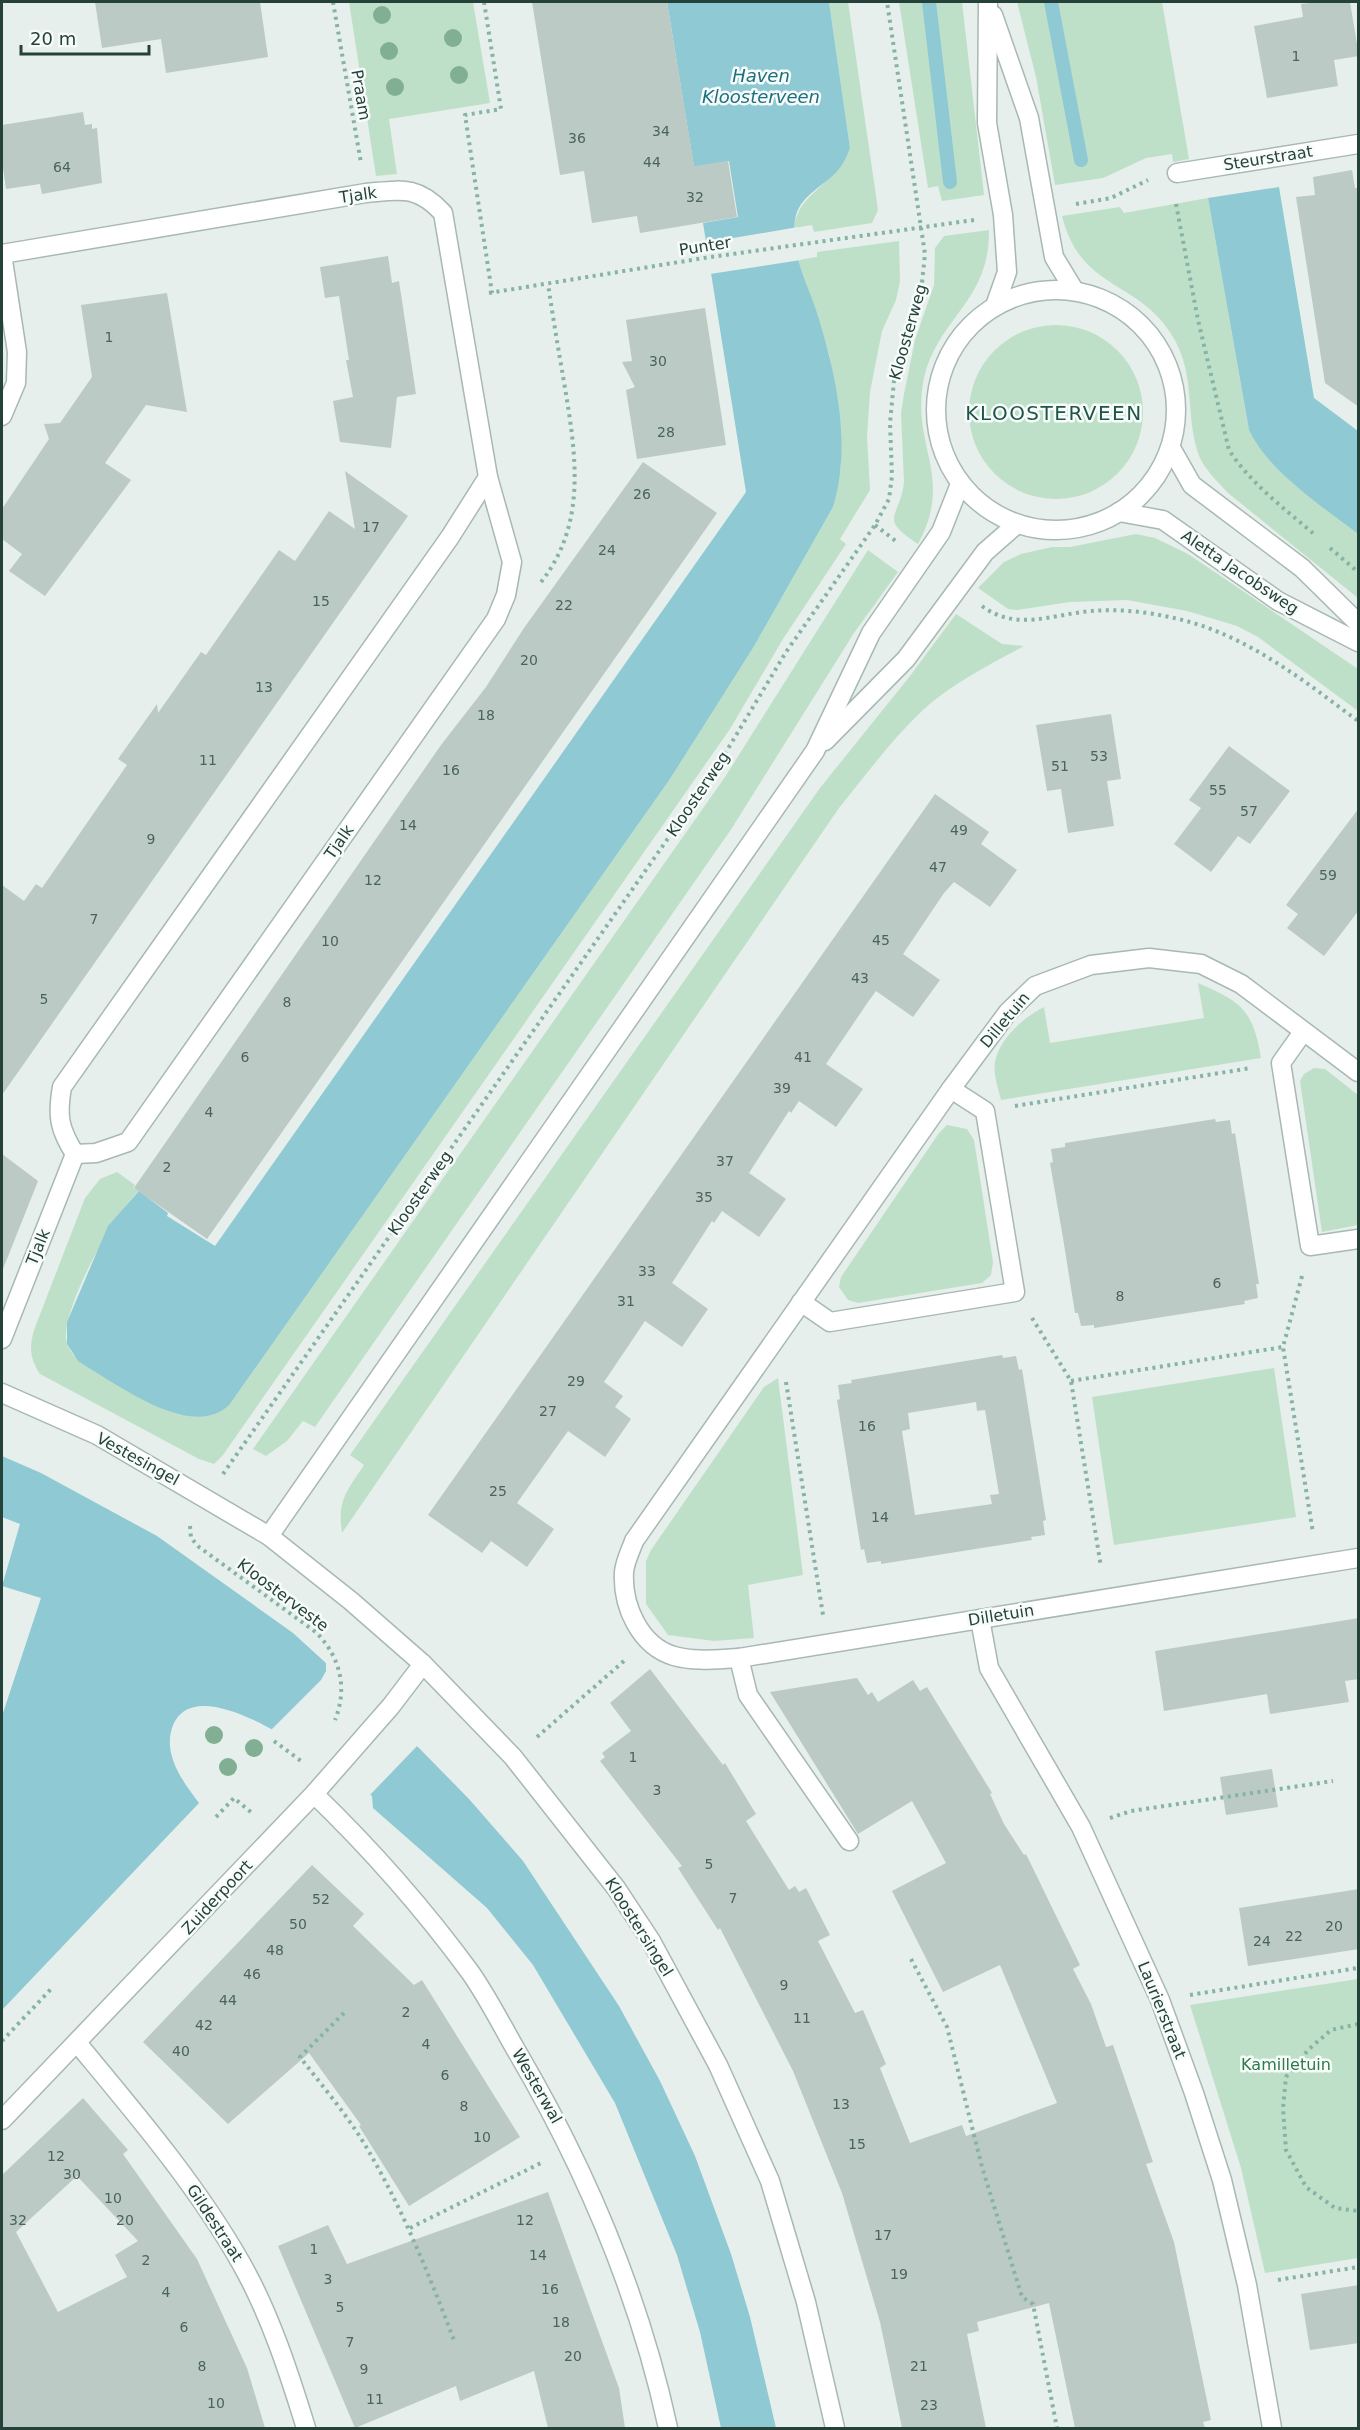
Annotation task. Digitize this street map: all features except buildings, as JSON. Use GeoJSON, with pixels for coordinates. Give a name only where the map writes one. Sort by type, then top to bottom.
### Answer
{"type":"FeatureCollection","features":[{"type":"Feature","properties":{"kind":"street"},"geometry":{"type":"LineString","coordinates":[[988,2],[1029,118],[1054,257],[1074,290]]}},
{"type":"Feature","properties":{"kind":"street"},"geometry":{"type":"LineString","coordinates":[[988,2],[987,123],[1003,215],[1007,272],[996,303]]}},
{"type":"Feature","properties":{"kind":"street","name":"Steurstraat"},"geometry":{"type":"LineString","coordinates":[[1177,173],[1359,144]]}},
{"type":"Feature","properties":{"kind":"street","name":"Tjalk"},"geometry":{"type":"LineString","coordinates":[[2,254],[366,194],[406,189],[429,198],[443,213],[488,477],[512,562],[506,595],[496,619],[128,1142],[96,1153],[75,1154],[2,1339]]}},
{"type":"Feature","properties":{"kind":"street"},"geometry":{"type":"LineString","coordinates":[[2,254],[17,352],[16,382],[2,416]]}},
{"type":"Feature","properties":{"kind":"street"},"geometry":{"type":"LineString","coordinates":[[1074,290],[1114,303],[1147,329],[1169,365],[1178,406],[1171,448],[1153,482],[1119,512],[1087,526],[1052,530],[1017,524],[985,507],[960,484],[943,454],[935,420],[937,385],[949,353],[969,325],[996,303],[1034,291],[1074,290]]}},
{"type":"Feature","properties":{"kind":"street","name":"Aletta Jacobsweg"},"geometry":{"type":"LineString","coordinates":[[1171,448],[1192,485],[1302,568],[1359,622]]}},
{"type":"Feature","properties":{"kind":"street"},"geometry":{"type":"LineString","coordinates":[[75,1154],[64,1138],[58,1112],[62,1087],[450,537],[488,477]]}},
{"type":"Feature","properties":{"kind":"street"},"geometry":{"type":"LineString","coordinates":[[269,1536],[815,751],[871,633],[941,532],[960,484]]}},
{"type":"Feature","properties":{"kind":"street","name":"Aletta Jacobsweg"},"geometry":{"type":"LineString","coordinates":[[1119,512],[1163,520],[1278,601],[1359,642]]}},
{"type":"Feature","properties":{"kind":"street"},"geometry":{"type":"LineString","coordinates":[[815,751],[906,659],[985,552],[1017,524]]}},
{"type":"Feature","properties":{"kind":"street","name":"Dilletuin"},"geometry":{"type":"LineString","coordinates":[[1359,1072],[1241,984],[1201,964],[1149,958],[1091,965],[1035,986],[1008,1012],[951,1089],[634,1541],[624,1569],[624,1594],[647,1642],[673,1656],[698,1660],[739,1658],[1359,1558]]}},
{"type":"Feature","properties":{"kind":"street"},"geometry":{"type":"LineString","coordinates":[[1303,1032],[1281,1063],[1310,1246],[1359,1239]]}},
{"type":"Feature","properties":{"kind":"street"},"geometry":{"type":"LineString","coordinates":[[801,1302],[830,1322],[1016,1292],[985,1111],[951,1089]]}},
{"type":"Feature","properties":{"kind":"street","name":"Vestesingel"},"geometry":{"type":"LineString","coordinates":[[2,1393],[97,1435],[269,1536]]}},
{"type":"Feature","properties":{"kind":"street","name":"Kloostersingel"},"geometry":{"type":"LineString","coordinates":[[269,1536],[351,1601],[423,1665],[513,1757],[616,1888],[651,1941],[718,2065],[770,2181],[806,2302],[835,2428]]}},
{"type":"Feature","properties":{"kind":"street","name":"Laurierstraat"},"geometry":{"type":"LineString","coordinates":[[980,1619],[989,1668],[1081,1827],[1160,2000],[1194,2092],[1222,2180],[1247,2285],[1272,2428]]}},
{"type":"Feature","properties":{"kind":"street"},"geometry":{"type":"LineString","coordinates":[[739,1658],[748,1695],[849,1841]]}},
{"type":"Feature","properties":{"kind":"street","name":"Zuiderpoort"},"geometry":{"type":"LineString","coordinates":[[2,2121],[78,2044],[314,1794],[391,1706],[423,1665]]}},
{"type":"Feature","properties":{"kind":"street","name":"Westerwal"},"geometry":{"type":"LineString","coordinates":[[314,1794],[364,1842],[470,1973],[555,2115],[598,2206],[633,2298],[668,2428]]}},
{"type":"Feature","properties":{"kind":"street","name":"Gildestraat"},"geometry":{"type":"LineString","coordinates":[[78,2044],[207,2207],[242,2265],[273,2334],[306,2428]]}},
{"type":"Feature","properties":{"kind":"path","name":"Praam"},"geometry":{"type":"LineString","coordinates":[[333,2],[366,194]]}},
{"type":"Feature","properties":{"kind":"path","name":"Punter"},"geometry":{"type":"LineString","coordinates":[[484,2],[501,109],[465,115],[492,293],[704,258],[921,227]]}},
{"type":"Feature","properties":{"kind":"path","name":"Kloosterweg"},"geometry":{"type":"LineString","coordinates":[[207,1498],[711,777],[786,652],[875,525],[889,499],[891,404],[898,357],[921,292],[925,254],[887,2]]}},
{"type":"Feature","properties":{"kind":"path"},"geometry":{"type":"LineString","coordinates":[[1175,197],[1198,320],[1229,450],[1241,468],[1256,483],[1359,572]]}},
{"type":"Feature","properties":{"kind":"path"},"geometry":{"type":"LineString","coordinates":[[506,595],[529,597],[550,570],[568,533],[575,495],[576,455],[548,284]]}},
{"type":"Feature","properties":{"kind":"path"},"geometry":{"type":"LineString","coordinates":[[1016,621],[1093,611],[1133,611],[1167,616],[1244,644],[1281,664],[1359,721]]}},
{"type":"Feature","properties":{"kind":"path"},"geometry":{"type":"LineString","coordinates":[[985,1111],[1281,1063]]}},
{"type":"Feature","properties":{"kind":"path"},"geometry":{"type":"LineString","coordinates":[[1310,1246],[1283,1347],[1318,1565]]}},
{"type":"Feature","properties":{"kind":"path"},"geometry":{"type":"LineString","coordinates":[[1016,1292],[1071,1381],[1106,1598]]}},
{"type":"Feature","properties":{"kind":"path"},"geometry":{"type":"LineString","coordinates":[[1071,1381],[1283,1347]]}},
{"type":"Feature","properties":{"kind":"path"},"geometry":{"type":"LineString","coordinates":[[768,1350],[782,1359],[827,1644]]}},
{"type":"Feature","properties":{"kind":"path","name":"Kloosterveste"},"geometry":{"type":"LineString","coordinates":[[207,1498],[191,1523],[191,1538],[199,1547],[318,1633],[332,1648],[338,1664],[341,1696],[332,1727]]}},
{"type":"Feature","properties":{"kind":"path"},"geometry":{"type":"LineString","coordinates":[[513,1757],[647,1642]]}},
{"type":"Feature","properties":{"kind":"path"},"geometry":{"type":"LineString","coordinates":[[274,1741],[301,1761]]}},
{"type":"Feature","properties":{"kind":"path"},"geometry":{"type":"LineString","coordinates":[[1081,1827],[1131,1811],[1333,1780]]}},
{"type":"Feature","properties":{"kind":"path"},"geometry":{"type":"LineString","coordinates":[[216,1817],[234,1798],[252,1813]]}},
{"type":"Feature","properties":{"kind":"path"},"geometry":{"type":"LineString","coordinates":[[911,1959],[947,2027],[982,2167],[1022,2297],[1032,2304],[1057,2428]]}},
{"type":"Feature","properties":{"kind":"path"},"geometry":{"type":"LineString","coordinates":[[1160,2000],[1359,1968]]}},
{"type":"Feature","properties":{"kind":"path"},"geometry":{"type":"LineString","coordinates":[[2,2041],[52,1989]]}},
{"type":"Feature","properties":{"kind":"path"},"geometry":{"type":"LineString","coordinates":[[344,2013],[300,2057],[342,2110],[367,2149],[410,2228],[455,2343]]}},
{"type":"Feature","properties":{"kind":"path"},"geometry":{"type":"LineString","coordinates":[[1359,2024],[1331,2030],[1309,2049],[1286,2078],[1283,2108],[1286,2150],[1306,2187],[1335,2208],[1359,2211]]}},
{"type":"Feature","properties":{"kind":"path"},"geometry":{"type":"LineString","coordinates":[[410,2228],[570,2148]]}},
{"type":"Feature","properties":{"kind":"path"},"geometry":{"type":"LineString","coordinates":[[1247,2285],[1359,2267]]}},
{"type":"Feature","properties":{"kind":"green space"},"geometry":{"type":"Polygon","coordinates":[[[349,2],[473,2],[490,103],[389,119],[397,174],[376,176],[349,2]]]}},
{"type":"Feature","properties":{"kind":"green space"},"geometry":{"type":"Polygon","coordinates":[[[829,2],[848,2],[878,210],[872,223],[814,232],[812,225],[794,228],[798,213],[804,202],[831,175],[850,148],[829,2]]]}},
{"type":"Feature","properties":{"kind":"green space"},"geometry":{"type":"Polygon","coordinates":[[[899,2],[962,2],[984,195],[942,201],[938,186],[928,188],[899,2]]]}},
{"type":"Feature","properties":{"kind":"green space"},"geometry":{"type":"Polygon","coordinates":[[[1017,2],[1162,2],[1189,159],[1173,162],[1172,154],[1146,158],[1103,178],[1055,185],[1036,77],[1017,2]]]}},
{"type":"Feature","properties":{"kind":"green space"},"geometry":{"type":"Polygon","coordinates":[[[1208,198],[1249,430],[1296,486],[1358,534],[1358,598],[1228,493],[1207,469],[1200,459],[1194,438],[1188,380],[1173,337],[1159,318],[1144,304],[1097,272],[1083,259],[1071,241],[1062,216],[1120,207],[1124,213],[1208,198]]]}},
{"type":"Feature","properties":{"kind":"green space"},"geometry":{"type":"Polygon","coordinates":[[[989,230],[987,255],[981,275],[973,292],[940,339],[924,378],[921,402],[922,423],[930,461],[933,499],[928,520],[918,544],[898,528],[894,517],[904,482],[901,413],[915,340],[934,285],[935,248],[944,236],[989,230]]]}},
{"type":"Feature","properties":{"kind":"green space"},"geometry":{"type":"Polygon","coordinates":[[[899,241],[900,281],[896,300],[882,331],[870,392],[867,437],[870,490],[840,539],[846,544],[783,639],[730,729],[223,1455],[214,1464],[199,1459],[40,1374],[31,1353],[34,1330],[85,1198],[100,1179],[117,1172],[135,1185],[133,1188],[139,1191],[117,1219],[92,1260],[73,1304],[66,1338],[68,1347],[87,1367],[163,1409],[182,1415],[230,1404],[670,779],[753,648],[833,507],[841,466],[838,401],[829,354],[798,260],[817,257],[817,252],[899,241]]]}},
{"type":"Feature","properties":{"kind":"green space"},"geometry":{"type":"Polygon","coordinates":[[[1056,325],[1089,332],[1104,340],[1117,351],[1128,364],[1136,379],[1143,412],[1136,445],[1128,460],[1117,473],[1104,484],[1089,492],[1056,499],[1023,492],[1008,484],[995,473],[984,460],[976,445],[969,412],[976,379],[984,364],[995,351],[1008,340],[1023,332],[1056,325]]]}},
{"type":"Feature","properties":{"kind":"green space"},"geometry":{"type":"Polygon","coordinates":[[[1136,534],[1155,538],[1188,554],[1358,669],[1358,711],[1258,637],[1237,626],[1187,611],[1127,600],[1070,602],[1017,610],[1008,609],[978,588],[1004,562],[1021,554],[1136,534]]]}},
{"type":"Feature","properties":{"kind":"green space"},"geometry":{"type":"Polygon","coordinates":[[[868,550],[898,572],[854,633],[732,828],[315,1427],[303,1421],[287,1441],[266,1456],[253,1449],[725,777],[868,550]]]}},
{"type":"Feature","properties":{"kind":"green space"},"geometry":{"type":"Polygon","coordinates":[[[956,614],[1002,644],[1024,646],[958,683],[923,710],[889,745],[839,808],[342,1533],[342,1504],[348,1489],[364,1465],[350,1455],[820,788],[910,676],[956,614]]]}},
{"type":"Feature","properties":{"kind":"green space"},"geometry":{"type":"Polygon","coordinates":[[[1198,983],[1235,1002],[1243,1010],[1254,1029],[1261,1058],[1001,1100],[995,1071],[997,1053],[1007,1037],[1036,1011],[1044,1007],[1050,1043],[1204,1018],[1198,983]]]}},
{"type":"Feature","properties":{"kind":"green space"},"geometry":{"type":"Polygon","coordinates":[[[1314,1068],[1325,1069],[1358,1095],[1358,1225],[1322,1232],[1300,1081],[1304,1074],[1314,1068]]]}},
{"type":"Feature","properties":{"kind":"green space"},"geometry":{"type":"Polygon","coordinates":[[[947,1125],[967,1129],[974,1140],[993,1262],[991,1275],[982,1283],[858,1303],[848,1300],[839,1287],[841,1277],[939,1133],[947,1125]]]}},
{"type":"Feature","properties":{"kind":"green space"},"geometry":{"type":"Polygon","coordinates":[[[1274,1368],[1296,1517],[1114,1545],[1092,1397],[1274,1368]]]}},
{"type":"Feature","properties":{"kind":"green space"},"geometry":{"type":"Polygon","coordinates":[[[778,1378],[803,1575],[748,1585],[754,1638],[714,1641],[668,1635],[646,1604],[646,1561],[651,1550],[764,1387],[778,1378]]]}},
{"type":"Feature","properties":{"kind":"green space","name":"Kamilletuin"},"geometry":{"type":"Polygon","coordinates":[[[1358,1979],[1358,2258],[1265,2273],[1241,2168],[1190,2005],[1358,1979]]]}},
{"type":"Feature","properties":{"kind":"water","name":"Haven Kloosterveen"},"geometry":{"type":"Polygon","coordinates":[[[667,2],[829,2],[850,148],[844,162],[834,175],[803,201],[796,215],[794,240],[796,253],[824,336],[839,409],[841,459],[839,483],[833,507],[753,648],[670,779],[230,1404],[215,1414],[197,1417],[178,1414],[158,1407],[78,1361],[67,1344],[67,1322],[108,1226],[139,1191],[168,1213],[167,1216],[215,1246],[746,492],[703,223],[738,217],[729,161],[694,167],[667,2]]]}},
{"type":"Feature","properties":{"kind":"water"},"geometry":{"type":"Polygon","coordinates":[[[1279,187],[1314,398],[1358,431],[1358,534],[1283,474],[1269,460],[1249,430],[1208,198],[1279,187]]]}},
{"type":"Feature","properties":{"kind":"water"},"geometry":{"type":"Polygon","coordinates":[[[2,1456],[41,1473],[157,1536],[293,1633],[419,1748],[469,1799],[523,1861],[619,2006],[660,2081],[695,2156],[731,2254],[750,2317],[776,2428],[721,2428],[700,2332],[677,2255],[615,2103],[533,1965],[487,1908],[373,1808],[372,1796],[269,1728],[238,1713],[209,1706],[186,1710],[172,1728],[170,1749],[176,1768],[199,1803],[2,2010],[2,1716],[41,1598],[2,1586],[20,1524],[2,1517],[2,1456]]]}},
{"type":"Feature","properties":{"kind":"pier"},"geometry":{"type":"Polygon","coordinates":[[[798,227],[801,260],[710,274],[704,243],[798,227]]]}},
{"type":"Feature","properties":{"kind":"pier"},"geometry":{"type":"Polygon","coordinates":[[[326,1660],[419,1744],[369,1796],[271,1730],[321,1680],[326,1671],[326,1660]]]}},
{"type":"Feature","properties":{"kind":"waterway"},"geometry":{"type":"LineString","coordinates":[[929,2],[950,182]]}},
{"type":"Feature","properties":{"kind":"waterway"},"geometry":{"type":"LineString","coordinates":[[1051,2],[1081,160]]}},
{"type":"Feature","properties":{"kind":"district","name":"KLOOSTERVEEN"},"geometry":{"type":"Point","coordinates":[1054,413]}}]}
